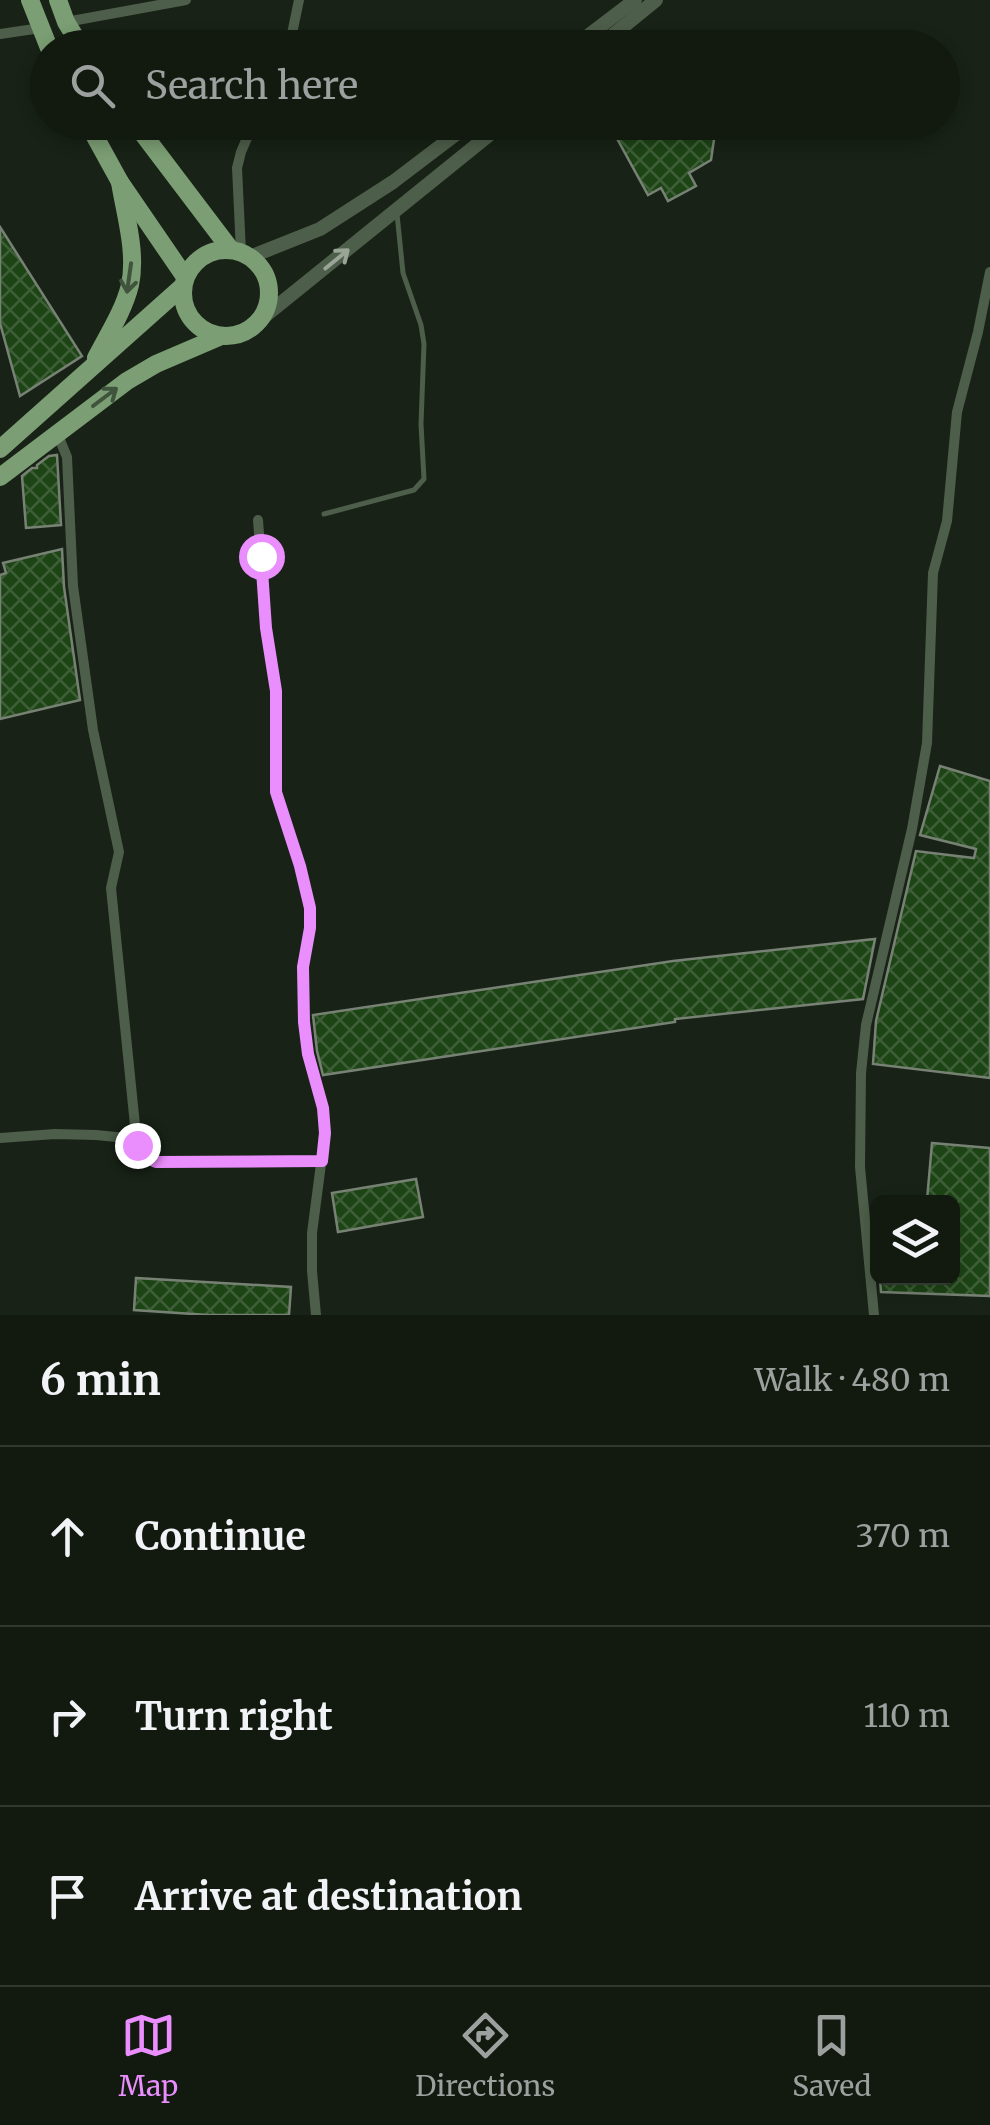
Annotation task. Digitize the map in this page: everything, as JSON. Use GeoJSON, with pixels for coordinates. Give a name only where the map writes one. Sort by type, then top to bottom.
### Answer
{"type":"FeatureCollection","features":[{"type":"Feature","properties":{"kind":"main road"},"geometry":{"type":"LineString","coordinates":[[30,0],[41,28]]}},
{"type":"Feature","properties":{"kind":"main road"},"geometry":{"type":"LineString","coordinates":[[58,0],[71,30]]}},
{"type":"Feature","properties":{"kind":"main road"},"geometry":{"type":"LineString","coordinates":[[97,140],[184,281],[182,297],[190,319],[208,334],[242,334],[260,320],[266,309],[269,286],[265,275],[241,253],[149,140]]}},
{"type":"Feature","properties":{"kind":"main road"},"geometry":{"type":"LineString","coordinates":[[91,367],[130,284],[132,256],[120,182]]}},
{"type":"Feature","properties":{"kind":"main road"},"geometry":{"type":"LineString","coordinates":[[0,449],[184,281],[196,262],[222,250],[241,253]]}},
{"type":"Feature","properties":{"kind":"main road"},"geometry":{"type":"LineString","coordinates":[[0,477],[127,380],[219,336]]}},
{"type":"Feature","properties":{"kind":"street"},"geometry":{"type":"LineString","coordinates":[[66,22],[186,0]]}},
{"type":"Feature","properties":{"kind":"street"},"geometry":{"type":"LineString","coordinates":[[293,30],[299,0]]}},
{"type":"Feature","properties":{"kind":"street"},"geometry":{"type":"LineString","coordinates":[[596,30],[635,0]]}},
{"type":"Feature","properties":{"kind":"street"},"geometry":{"type":"LineString","coordinates":[[619,30],[656,0]]}},
{"type":"Feature","properties":{"kind":"street"},"geometry":{"type":"LineString","coordinates":[[0,34],[41,28]]}},
{"type":"Feature","properties":{"kind":"street"},"geometry":{"type":"LineString","coordinates":[[246,140],[238,168],[241,253],[320,228],[448,140]]}},
{"type":"Feature","properties":{"kind":"street"},"geometry":{"type":"LineString","coordinates":[[260,320],[483,140]]}},
{"type":"Feature","properties":{"kind":"street"},"geometry":{"type":"LineString","coordinates":[[874,1315],[860,1166],[866,1025],[928,743],[933,573],[947,521],[957,412],[990,272]]}},
{"type":"Feature","properties":{"kind":"street"},"geometry":{"type":"LineString","coordinates":[[57,434],[67,457],[73,586],[92,730],[120,852],[111,888],[136,1140],[144,1156],[156,1162],[322,1161]]}},
{"type":"Feature","properties":{"kind":"street"},"geometry":{"type":"LineString","coordinates":[[258,520],[266,628],[276,691],[276,792],[310,908],[303,967],[304,1022],[325,1133],[312,1232],[316,1315]]}},
{"type":"Feature","properties":{"kind":"street"},"geometry":{"type":"LineString","coordinates":[[0,1138],[54,1134],[136,1140]]}},
{"type":"Feature","properties":{"kind":"lane"},"geometry":{"type":"LineString","coordinates":[[324,514],[414,490],[424,480],[423,334],[403,272],[397,210]]}},
{"type":"Feature","properties":{"kind":"building"},"geometry":{"type":"Polygon","coordinates":[[[618,140],[714,140],[711,160],[689,173],[696,186],[668,201],[661,188],[648,195],[618,140]]]}},
{"type":"Feature","properties":{"kind":"building"},"geometry":{"type":"Polygon","coordinates":[[[0,227],[82,356],[20,396],[0,323],[0,227]]]}},
{"type":"Feature","properties":{"kind":"building"},"geometry":{"type":"Polygon","coordinates":[[[57,455],[61,525],[26,528],[22,476],[49,456],[57,455]]]}},
{"type":"Feature","properties":{"kind":"building"},"geometry":{"type":"Polygon","coordinates":[[[62,549],[80,700],[0,719],[0,575],[6,573],[3,563],[62,549]]]}},
{"type":"Feature","properties":{"kind":"building"},"geometry":{"type":"Polygon","coordinates":[[[940,766],[990,781],[990,1078],[873,1064],[876,1021],[916,851],[974,858],[976,849],[920,835],[940,766]]]}},
{"type":"Feature","properties":{"kind":"building"},"geometry":{"type":"Polygon","coordinates":[[[875,939],[863,999],[675,1019],[323,1075],[317,1051],[313,1015],[673,961],[875,939]]]}},
{"type":"Feature","properties":{"kind":"building"},"geometry":{"type":"Polygon","coordinates":[[[932,1143],[990,1148],[990,1296],[881,1292],[880,1285],[960,1285],[960,1195],[927,1195],[932,1143]]]}},
{"type":"Feature","properties":{"kind":"building"},"geometry":{"type":"Polygon","coordinates":[[[416,1179],[423,1217],[338,1232],[332,1193],[416,1179]]]}},
{"type":"Feature","properties":{"kind":"building"},"geometry":{"type":"Polygon","coordinates":[[[136,1278],[291,1287],[289,1315],[134,1310],[136,1278]]]}},
{"type":"Feature","properties":{"kind":"route"},"geometry":{"type":"LineString","coordinates":[[137,1145],[146,1158],[156,1162],[322,1161],[323,1108],[308,1054],[302,987],[310,908],[276,792],[276,691],[261,556]]}}]}
